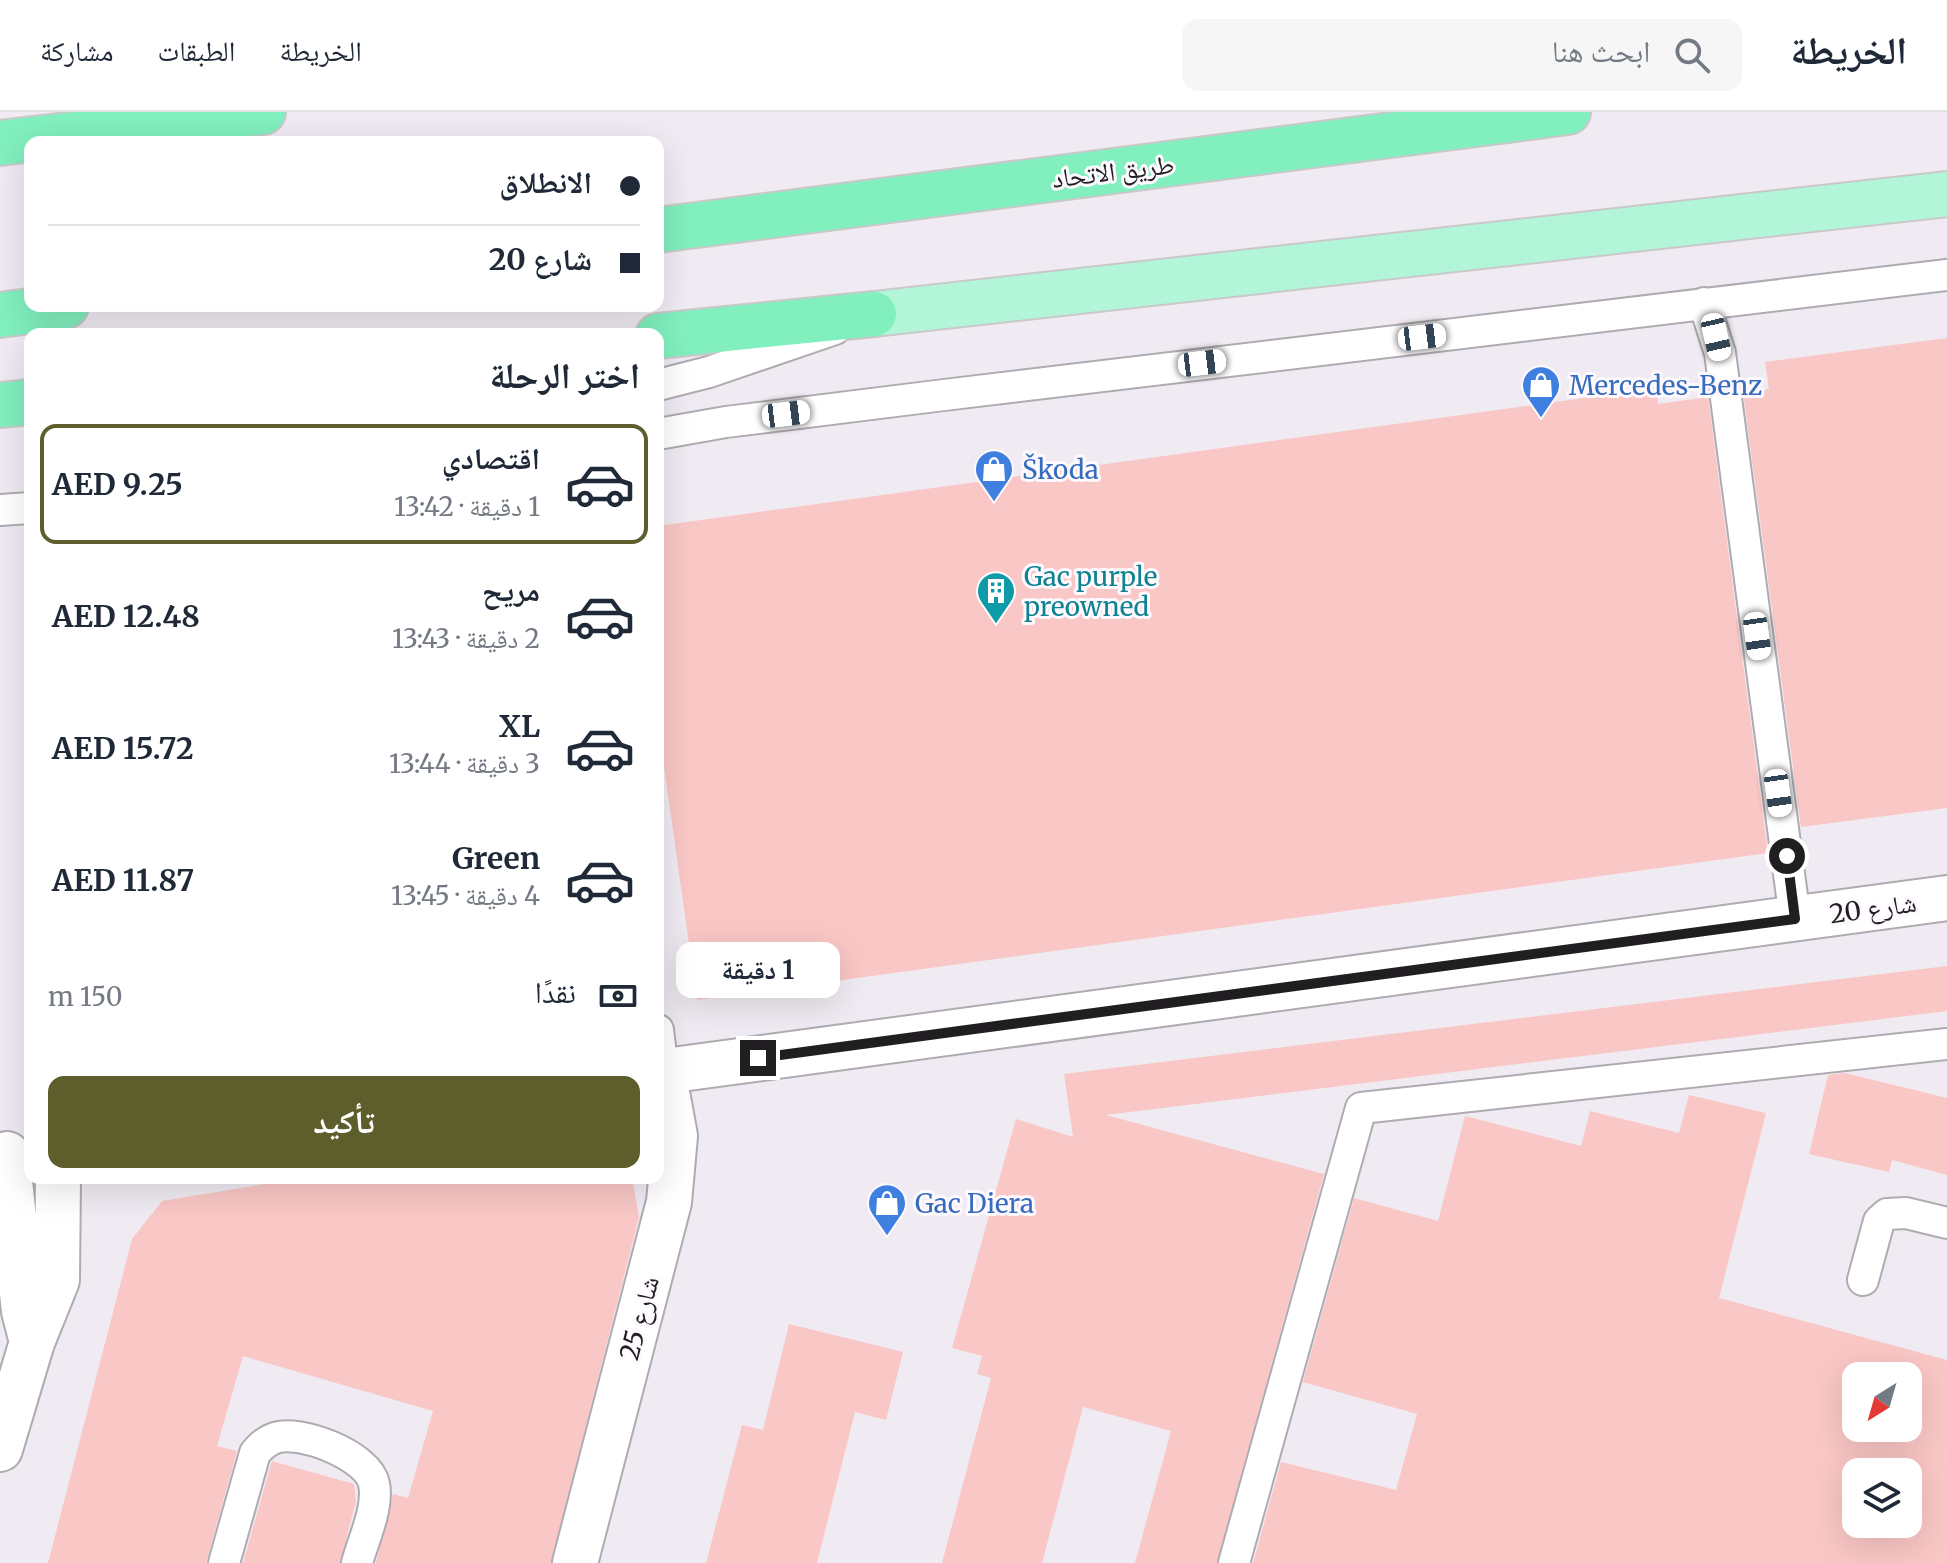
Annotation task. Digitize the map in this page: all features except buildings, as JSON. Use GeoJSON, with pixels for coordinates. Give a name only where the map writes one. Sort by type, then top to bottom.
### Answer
{"type":"FeatureCollection","features":[{"type":"Feature","properties":{"kind":"highway"},"geometry":{"type":"LineString","coordinates":[[59,136],[263,112]]}},
{"type":"Feature","properties":{"kind":"highway","name":"طريق الاتحاد"},"geometry":{"type":"LineString","coordinates":[[664,229],[1568,112]]}},
{"type":"Feature","properties":{"kind":"highway"},"geometry":{"type":"LineString","coordinates":[[0,143],[24,140]]}},
{"type":"Feature","properties":{"kind":"highway"},"geometry":{"type":"LineString","coordinates":[[0,315],[24,312]]}},
{"type":"Feature","properties":{"kind":"highway"},"geometry":{"type":"LineString","coordinates":[[664,335],[874,314]]}},
{"type":"Feature","properties":{"kind":"highway"},"geometry":{"type":"LineString","coordinates":[[0,405],[24,403]]}},
{"type":"Feature","properties":{"kind":"main road"},"geometry":{"type":"LineString","coordinates":[[874,314],[1947,194]]}},
{"type":"Feature","properties":{"kind":"street","name":"شارع 20"},"geometry":{"type":"LineString","coordinates":[[664,1058],[1947,898]]}},
{"type":"Feature","properties":{"kind":"street","name":"شارع 25"},"geometry":{"type":"LineString","coordinates":[[575,1563],[669,1202],[675,1136],[664,1079]]}},
{"type":"Feature","properties":{"kind":"street"},"geometry":{"type":"LineString","coordinates":[[12,1153],[24,1311],[32,1342]]}},
{"type":"Feature","properties":{"kind":"street"},"geometry":{"type":"LineString","coordinates":[[0,1449],[32,1342],[51,1302],[57,1280],[58,1184]]}},
{"type":"Feature","properties":{"kind":"lane"},"geometry":{"type":"LineString","coordinates":[[664,433],[726,422],[1947,275]]}},
{"type":"Feature","properties":{"kind":"lane"},"geometry":{"type":"LineString","coordinates":[[1704,303],[1720,353],[1795,919]]}},
{"type":"Feature","properties":{"kind":"lane"},"geometry":{"type":"LineString","coordinates":[[664,383],[790,346],[874,314]]}},
{"type":"Feature","properties":{"kind":"lane"},"geometry":{"type":"LineString","coordinates":[[0,510],[24,508]]}},
{"type":"Feature","properties":{"kind":"lane"},"geometry":{"type":"LineString","coordinates":[[1234,1563],[1361,1108],[1947,1044]]}},
{"type":"Feature","properties":{"kind":"lane"},"geometry":{"type":"LineString","coordinates":[[1863,1280],[1879,1221],[1887,1214],[1906,1213],[1947,1223]]}},
{"type":"Feature","properties":{"kind":"lane"},"geometry":{"type":"LineString","coordinates":[[224,1563],[255,1453],[263,1444],[285,1436],[353,1456],[371,1473],[375,1499],[357,1563]]}},
{"type":"Feature","properties":{"kind":"place","name":"Mercedes-Benz"},"geometry":{"type":"Point","coordinates":[1541,419]}},
{"type":"Feature","properties":{"kind":"place","name":"Škoda"},"geometry":{"type":"Point","coordinates":[994,503]}},
{"type":"Feature","properties":{"kind":"place","name":"Gac purple preowned"},"geometry":{"type":"Point","coordinates":[996,625]}},
{"type":"Feature","properties":{"kind":"place","name":"Gac Diera"},"geometry":{"type":"Point","coordinates":[887,1237]}},
{"type":"Feature","properties":{"kind":"route"},"geometry":{"type":"LineString","coordinates":[[758,1058],[1795,919],[1787,856]]}}]}
